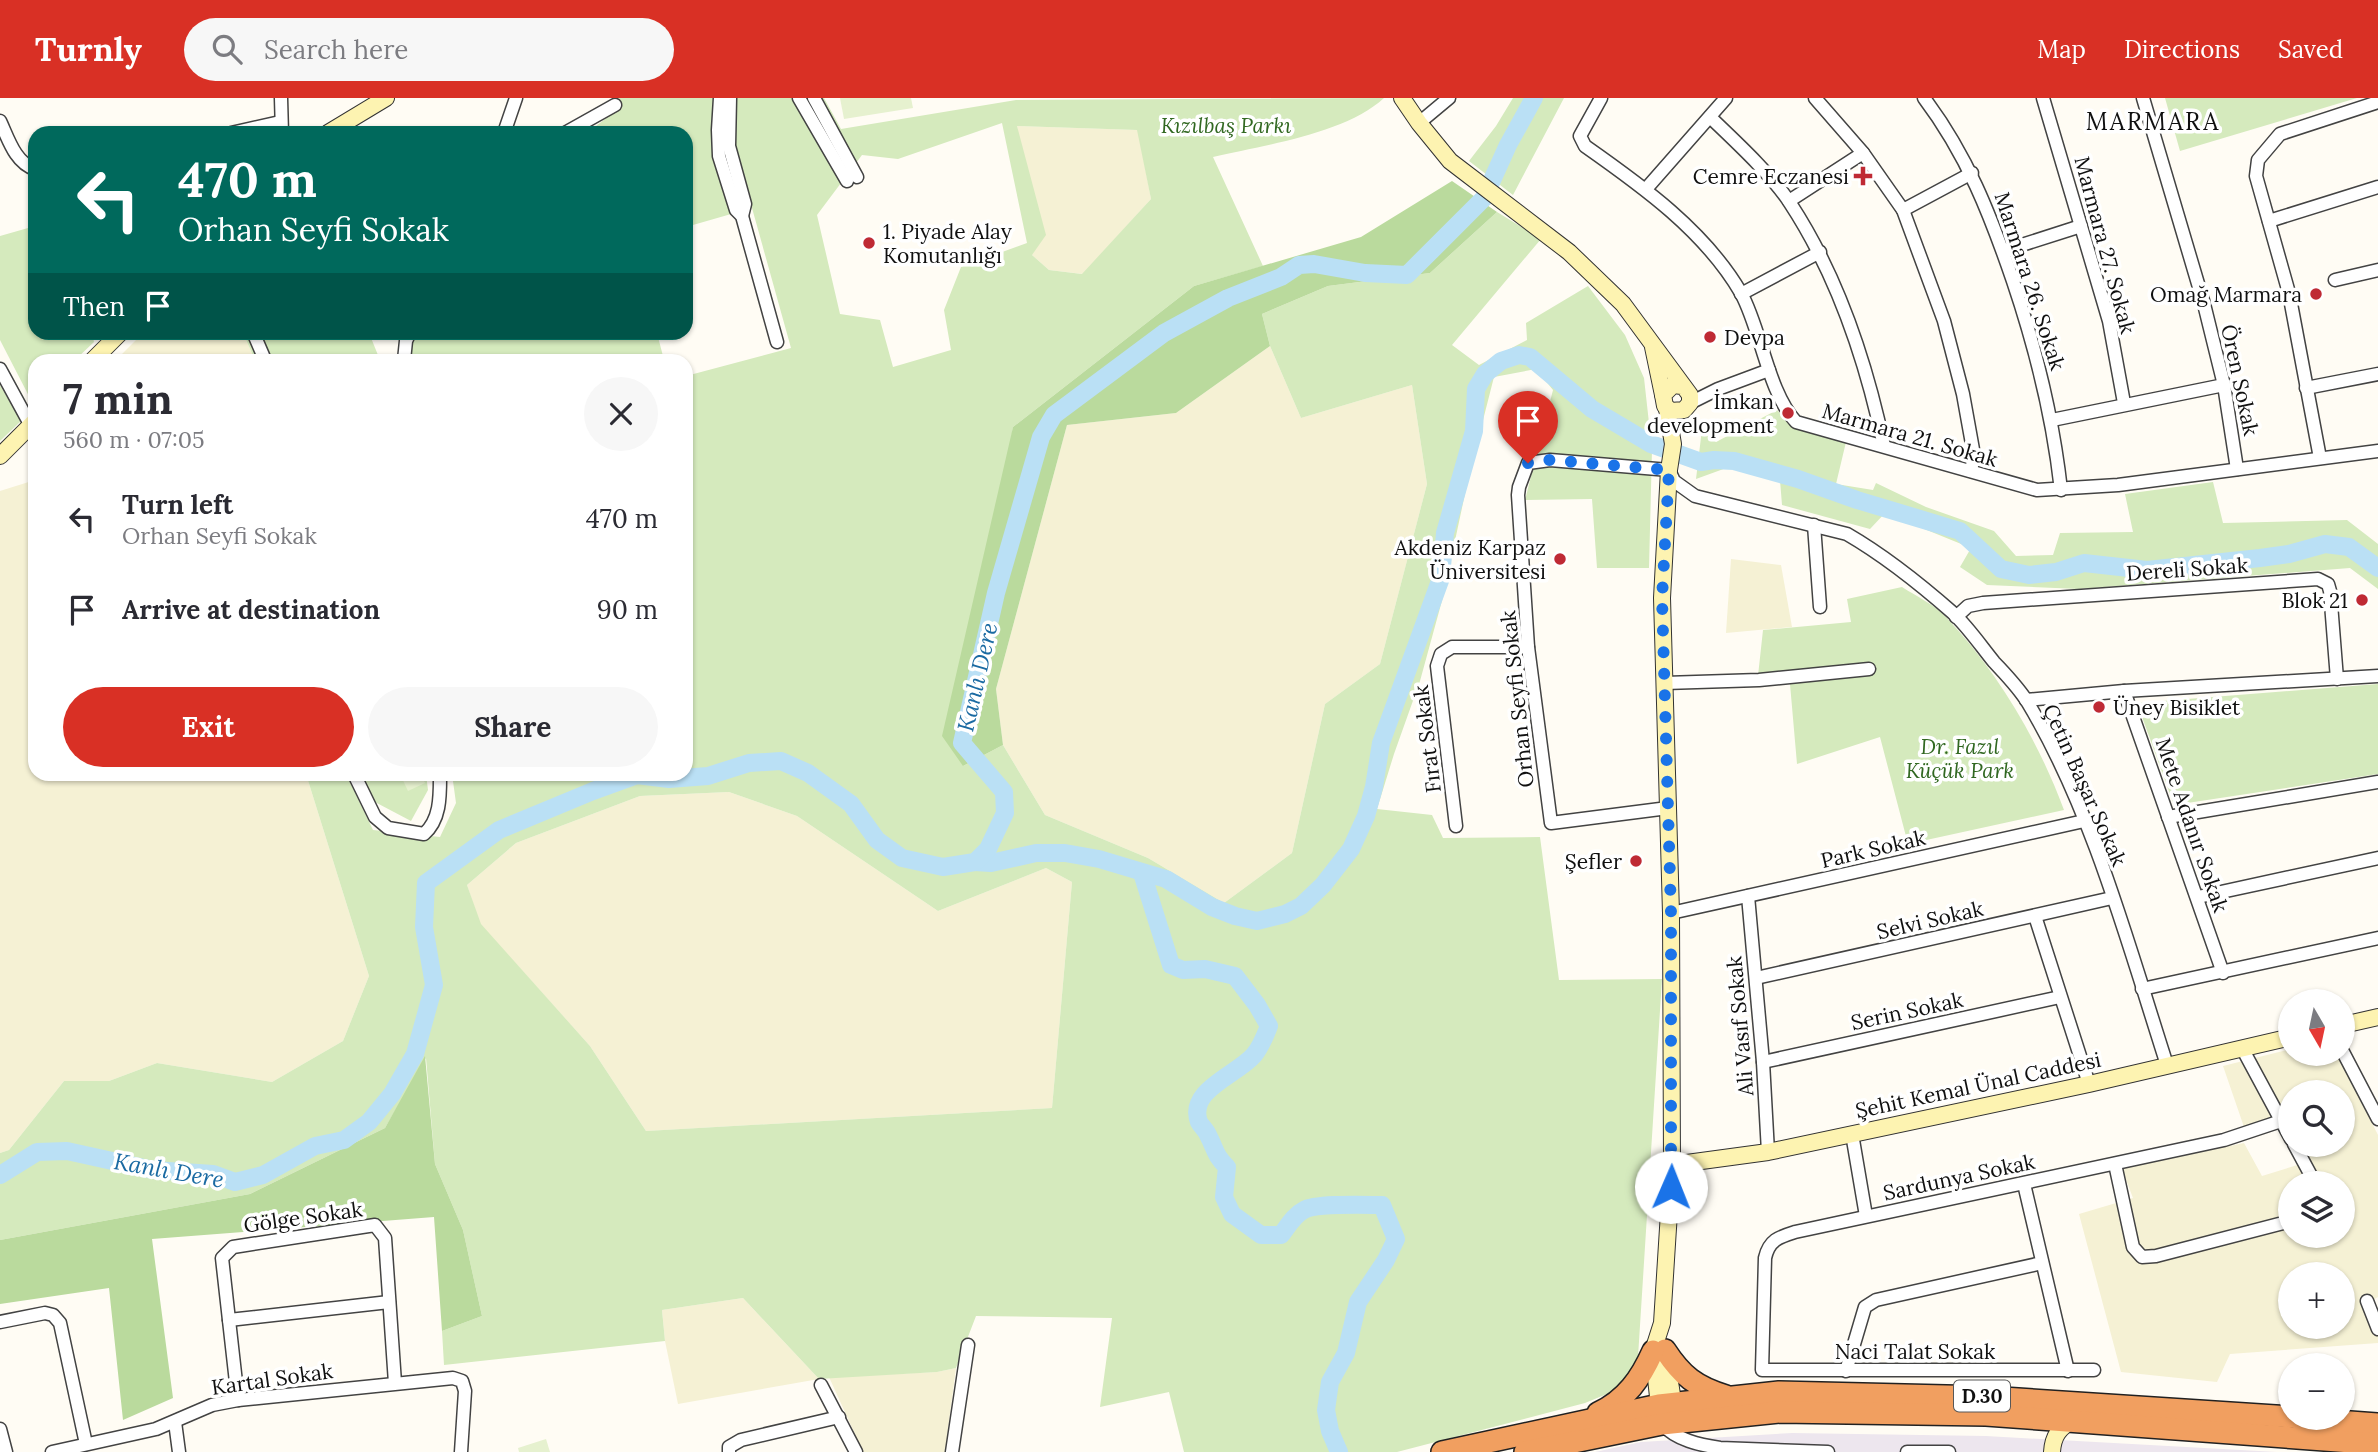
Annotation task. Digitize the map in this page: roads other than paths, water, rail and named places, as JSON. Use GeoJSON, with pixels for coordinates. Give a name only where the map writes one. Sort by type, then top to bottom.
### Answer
{"type":"FeatureCollection","features":[{"type":"Feature","properties":{"kind":"highway"},"geometry":{"type":"LineString","coordinates":[[1581,1421],[1608,1409],[1625,1396],[1659,1351],[1690,1380],[1709,1391],[1728,1396]]}},
{"type":"Feature","properties":{"kind":"highway","name":"D.30"},"geometry":{"type":"LineString","coordinates":[[1525,1452],[1728,1396],[1779,1392],[1931,1394],[2278,1416]]}},
{"type":"Feature","properties":{"kind":"highway","name":"D.30"},"geometry":{"type":"LineString","coordinates":[[1442,1452],[1581,1421],[1668,1414],[1779,1412],[1925,1412],[2073,1420],[2378,1444]]}},
{"type":"Feature","properties":{"kind":"highway"},"geometry":{"type":"LineString","coordinates":[[2355,1422],[2378,1424]]}},
{"type":"Feature","properties":{"kind":"main road"},"geometry":{"type":"LineString","coordinates":[[1402,98],[1450,161],[1569,252],[1623,304],[1676,372],[1686,396],[1681,429],[1673,444],[1669,470],[1662,598],[1671,913],[1671,1165],[1659,1351],[1668,1414]]}},
{"type":"Feature","properties":{"kind":"main road"},"geometry":{"type":"LineString","coordinates":[[339,126],[378,100]]}},
{"type":"Feature","properties":{"kind":"main road"},"geometry":{"type":"LineString","coordinates":[[99,354],[113,340]]}},
{"type":"Feature","properties":{"kind":"main road"},"geometry":{"type":"LineString","coordinates":[[1653,344],[1673,444]]}},
{"type":"Feature","properties":{"kind":"main road"},"geometry":{"type":"LineString","coordinates":[[1665,402],[1673,386],[1686,396]]}},
{"type":"Feature","properties":{"kind":"main road"},"geometry":{"type":"LineString","coordinates":[[1665,402],[1675,412],[1686,396]]}},
{"type":"Feature","properties":{"kind":"main road"},"geometry":{"type":"LineString","coordinates":[[0,456],[28,428]]}},
{"type":"Feature","properties":{"kind":"main road"},"geometry":{"type":"LineString","coordinates":[[2356,1022],[2378,1017]]}},
{"type":"Feature","properties":{"kind":"main road","name":"Şehit Kemal Ünal Caddesi"},"geometry":{"type":"LineString","coordinates":[[1671,1165],[1768,1152],[2089,1084],[2278,1040]]}},
{"type":"Feature","properties":{"kind":"main road"},"geometry":{"type":"LineString","coordinates":[[2024,1418],[2045,1427],[2053,1447]]}},
{"type":"Feature","properties":{"kind":"main road"},"geometry":{"type":"LineString","coordinates":[[2053,1447],[2060,1429],[2073,1420]]}},
{"type":"Feature","properties":{"kind":"street"},"geometry":{"type":"LineString","coordinates":[[281,98],[282,126]]}},
{"type":"Feature","properties":{"kind":"street"},"geometry":{"type":"LineString","coordinates":[[506,126],[516,98]]}},
{"type":"Feature","properties":{"kind":"street"},"geometry":{"type":"LineString","coordinates":[[720,98],[719,156],[736,210],[742,216],[777,342]]}},
{"type":"Feature","properties":{"kind":"street"},"geometry":{"type":"LineString","coordinates":[[730,98],[729,146],[745,204],[742,216]]}},
{"type":"Feature","properties":{"kind":"street"},"geometry":{"type":"LineString","coordinates":[[799,98],[852,179],[814,98]]}},
{"type":"Feature","properties":{"kind":"street"},"geometry":{"type":"LineString","coordinates":[[1419,123],[1448,98]]}},
{"type":"Feature","properties":{"kind":"street","name":"Marmara 21. Sokak"},"geometry":{"type":"LineString","coordinates":[[1601,98],[1580,136],[1585,146],[1646,189],[1701,240],[1741,293],[1769,370],[1796,422],[2037,490],[2061,490],[2378,451]]}},
{"type":"Feature","properties":{"kind":"street"},"geometry":{"type":"LineString","coordinates":[[1646,189],[1726,98]]}},
{"type":"Feature","properties":{"kind":"street"},"geometry":{"type":"LineString","coordinates":[[1815,98],[1863,153],[1903,210],[1935,295],[1963,394],[1974,455],[1971,471]]}},
{"type":"Feature","properties":{"kind":"street","name":"Marmara 26. Sokak"},"geometry":{"type":"LineString","coordinates":[[1924,98],[1972,173],[2003,251],[2031,335],[2052,420],[2061,490]]}},
{"type":"Feature","properties":{"kind":"street","name":"Marmara 27. Sokak"},"geometry":{"type":"LineString","coordinates":[[2043,98],[2109,321],[2124,403]]}},
{"type":"Feature","properties":{"kind":"street","name":"Ören Sokak"},"geometry":{"type":"LineString","coordinates":[[2143,98],[2204,304],[2224,385],[2237,469]]}},
{"type":"Feature","properties":{"kind":"street"},"geometry":{"type":"LineString","coordinates":[[2320,458],[2289,293],[2256,170],[2263,152],[2274,138],[2286,131],[2378,102]]}},
{"type":"Feature","properties":{"kind":"street"},"geometry":{"type":"LineString","coordinates":[[578,126],[615,105]]}},
{"type":"Feature","properties":{"kind":"street"},"geometry":{"type":"LineString","coordinates":[[1710,117],[1789,201],[1820,251],[1851,328],[1873,393],[1884,446]]}},
{"type":"Feature","properties":{"kind":"street"},"geometry":{"type":"LineString","coordinates":[[0,121],[17,155],[28,167]]}},
{"type":"Feature","properties":{"kind":"street"},"geometry":{"type":"LineString","coordinates":[[1789,201],[1863,153]]}},
{"type":"Feature","properties":{"kind":"street"},"geometry":{"type":"LineString","coordinates":[[1903,210],[1972,173]]}},
{"type":"Feature","properties":{"kind":"street"},"geometry":{"type":"LineString","coordinates":[[2269,220],[2378,187]]}},
{"type":"Feature","properties":{"kind":"street"},"geometry":{"type":"LineString","coordinates":[[2003,251],[2081,226]]}},
{"type":"Feature","properties":{"kind":"street"},"geometry":{"type":"LineString","coordinates":[[1741,293],[1820,251]]}},
{"type":"Feature","properties":{"kind":"street"},"geometry":{"type":"LineString","coordinates":[[2335,280],[2378,270]]}},
{"type":"Feature","properties":{"kind":"street"},"geometry":{"type":"LineString","coordinates":[[0,369],[28,415]]}},
{"type":"Feature","properties":{"kind":"street"},"geometry":{"type":"LineString","coordinates":[[1686,396],[1718,389],[1769,370]]}},
{"type":"Feature","properties":{"kind":"street"},"geometry":{"type":"LineString","coordinates":[[2306,388],[2378,374]]}},
{"type":"Feature","properties":{"kind":"street"},"geometry":{"type":"LineString","coordinates":[[2052,420],[2124,403],[2224,385]]}},
{"type":"Feature","properties":{"kind":"street","name":"Orhan Seyfi Sokak"},"geometry":{"type":"LineString","coordinates":[[1668,808],[1551,823],[1528,647],[1518,495],[1528,463],[1550,460],[1669,470]]}},
{"type":"Feature","properties":{"kind":"street","name":"Çetin Başar Sokak"},"geometry":{"type":"LineString","coordinates":[[1669,470],[1674,481],[1689,493],[1814,524],[1847,534],[1869,547],[1905,573],[1956,617],[2026,700],[2052,746],[2084,821],[2167,1065]]}},
{"type":"Feature","properties":{"kind":"street"},"geometry":{"type":"LineString","coordinates":[[1814,524],[1820,607]]}},
{"type":"Feature","properties":{"kind":"street","name":"Dereli Sokak"},"geometry":{"type":"LineString","coordinates":[[1956,617],[1968,606],[1983,603],[2318,579],[2328,584],[2330,592],[2337,679]]}},
{"type":"Feature","properties":{"kind":"street","name":"Fırat Sokak"},"geometry":{"type":"LineString","coordinates":[[1456,826],[1437,666],[1441,654],[1452,647],[1528,647]]}},
{"type":"Feature","properties":{"kind":"street"},"geometry":{"type":"LineString","coordinates":[[1664,683],[1759,680],[1869,669]]}},
{"type":"Feature","properties":{"kind":"street"},"geometry":{"type":"LineString","coordinates":[[2026,700],[2124,691],[2378,676]]}},
{"type":"Feature","properties":{"kind":"street","name":"Mete Adanır Sokak"},"geometry":{"type":"LineString","coordinates":[[2124,691],[2223,973]]}},
{"type":"Feature","properties":{"kind":"street"},"geometry":{"type":"LineString","coordinates":[[357,781],[375,817],[388,828],[424,834],[434,825],[440,781]]}},
{"type":"Feature","properties":{"kind":"street"},"geometry":{"type":"LineString","coordinates":[[2168,817],[2378,782]]}},
{"type":"Feature","properties":{"kind":"street","name":"Park Sokak"},"geometry":{"type":"LineString","coordinates":[[1671,913],[2084,821]]}},
{"type":"Feature","properties":{"kind":"street"},"geometry":{"type":"LineString","coordinates":[[2198,897],[2378,858]]}},
{"type":"Feature","properties":{"kind":"street","name":"Ali Vasıf Sokak"},"geometry":{"type":"LineString","coordinates":[[1748,897],[1768,1152]]}},
{"type":"Feature","properties":{"kind":"street","name":"Selvi Sokak"},"geometry":{"type":"LineString","coordinates":[[1756,978],[2112,898]]}},
{"type":"Feature","properties":{"kind":"street"},"geometry":{"type":"LineString","coordinates":[[2035,916],[2089,1084]]}},
{"type":"Feature","properties":{"kind":"street"},"geometry":{"type":"LineString","coordinates":[[2142,989],[2378,938]]}},
{"type":"Feature","properties":{"kind":"street","name":"Serin Sokak"},"geometry":{"type":"LineString","coordinates":[[1763,1062],[2060,997]]}},
{"type":"Feature","properties":{"kind":"street"},"geometry":{"type":"LineString","coordinates":[[2242,1048],[2278,1115]]}},
{"type":"Feature","properties":{"kind":"street"},"geometry":{"type":"LineString","coordinates":[[2352,1066],[2374,1102],[2378,1119]]}},
{"type":"Feature","properties":{"kind":"street","name":"Sardunya Sokak"},"geometry":{"type":"LineString","coordinates":[[1762,1370],[1765,1258],[1768,1248],[1776,1238],[1866,1216],[2224,1140],[2278,1122]]}},
{"type":"Feature","properties":{"kind":"street"},"geometry":{"type":"LineString","coordinates":[[1852,1134],[1866,1216]]}},
{"type":"Feature","properties":{"kind":"street"},"geometry":{"type":"LineString","coordinates":[[2115,1164],[2133,1247],[2142,1257],[2156,1256],[2278,1224]]}},
{"type":"Feature","properties":{"kind":"street"},"geometry":{"type":"LineString","coordinates":[[2024,1184],[2068,1371]]}},
{"type":"Feature","properties":{"kind":"street","name":"Gölge Sokak"},"geometry":{"type":"LineString","coordinates":[[238,1400],[222,1258],[233,1247],[375,1225],[385,1238],[394,1383]]}},
{"type":"Feature","properties":{"kind":"street"},"geometry":{"type":"LineString","coordinates":[[1846,1371],[1865,1307],[1876,1300],[2042,1263]]}},
{"type":"Feature","properties":{"kind":"street"},"geometry":{"type":"LineString","coordinates":[[2367,1301],[2378,1329]]}},
{"type":"Feature","properties":{"kind":"street"},"geometry":{"type":"LineString","coordinates":[[229,1320],[389,1302]]}},
{"type":"Feature","properties":{"kind":"street"},"geometry":{"type":"LineString","coordinates":[[0,1322],[45,1313],[53,1315],[60,1323],[86,1444]]}},
{"type":"Feature","properties":{"kind":"street"},"geometry":{"type":"LineString","coordinates":[[952,1452],[968,1345]]}},
{"type":"Feature","properties":{"kind":"street","name":"Naci Talat Sokak"},"geometry":{"type":"LineString","coordinates":[[1762,1370],[2094,1370]]}},
{"type":"Feature","properties":{"kind":"street","name":"Kartal Sokak"},"geometry":{"type":"LineString","coordinates":[[51,1452],[156,1429],[212,1405],[238,1400],[453,1378],[462,1381],[465,1391],[461,1452]]}},
{"type":"Feature","properties":{"kind":"street"},"geometry":{"type":"LineString","coordinates":[[821,1385],[856,1452]]}},
{"type":"Feature","properties":{"kind":"street"},"geometry":{"type":"LineString","coordinates":[[1668,1414],[1672,1434],[1704,1446],[1829,1452]]}},
{"type":"Feature","properties":{"kind":"street"},"geometry":{"type":"LineString","coordinates":[[729,1452],[729,1447],[741,1440],[839,1417]]}},
{"type":"Feature","properties":{"kind":"street"},"geometry":{"type":"LineString","coordinates":[[175,1422],[179,1452]]}},
{"type":"Feature","properties":{"kind":"street"},"geometry":{"type":"LineString","coordinates":[[0,1429],[6,1452]]}},
{"type":"Feature","properties":{"kind":"street"},"geometry":{"type":"LineString","coordinates":[[1907,1452],[1949,1452]]}},
{"type":"Feature","properties":{"kind":"waterway","name":"Kanlı Dere"},"geometry":{"type":"LineString","coordinates":[[693,777],[708,776],[749,763],[781,761],[808,773],[851,804],[877,840],[902,858],[943,867],[975,862],[988,849],[1005,813],[1004,792],[962,743],[996,593],[1041,437],[1054,415],[1164,333],[1228,298],[1281,277],[1299,265],[1314,264],[1365,273],[1407,275],[1484,198],[1508,145],[1534,98]]}},
{"type":"Feature","properties":{"kind":"waterway"},"geometry":{"type":"LineString","coordinates":[[975,862],[991,863],[1036,853],[1065,853],[1099,859],[1166,879],[1212,907],[1257,921],[1285,914],[1301,906],[1323,885],[1351,849],[1366,816],[1381,743],[1441,578],[1445,533],[1474,431],[1476,389],[1485,374],[1501,361],[1519,355],[1530,357],[1592,409],[1651,444],[1701,462],[1734,461],[1798,479],[1960,531],[2001,569],[2029,575],[2056,572],[2084,563],[2147,570],[2289,554],[2325,544],[2349,547],[2378,568]]}},
{"type":"Feature","properties":{"kind":"waterway","name":"Kanlı Dere"},"geometry":{"type":"LineString","coordinates":[[0,1175],[37,1152],[67,1151],[153,1170],[213,1174],[235,1182],[263,1175],[315,1146],[344,1140],[369,1122],[392,1094],[415,1054],[434,985],[424,927],[426,883],[499,830],[620,781]]}},
{"type":"Feature","properties":{"kind":"waterway"},"geometry":{"type":"LineString","coordinates":[[1142,873],[1171,965],[1183,970],[1205,969],[1235,976],[1269,1026],[1254,1055],[1207,1092],[1197,1111],[1199,1122],[1217,1155],[1227,1167],[1224,1197],[1232,1214],[1261,1235],[1281,1235],[1297,1215],[1310,1208],[1382,1205],[1396,1239],[1386,1260],[1358,1302],[1346,1353],[1330,1382],[1326,1410],[1330,1431],[1339,1452]]}},
{"type":"Feature","properties":{"kind":"place","name":"Cemre Eczanesi"},"geometry":{"type":"Point","coordinates":[1863,176]}},
{"type":"Feature","properties":{"kind":"place","name":"1. Piyade Alay Komutanlığı"},"geometry":{"type":"Point","coordinates":[869,243]}},
{"type":"Feature","properties":{"kind":"place","name":"Omağ Marmara"},"geometry":{"type":"Point","coordinates":[2316,294]}},
{"type":"Feature","properties":{"kind":"place","name":"Devpa"},"geometry":{"type":"Point","coordinates":[1710,337]}},
{"type":"Feature","properties":{"kind":"place","name":"İmkan development"},"geometry":{"type":"Point","coordinates":[1788,413]}},
{"type":"Feature","properties":{"kind":"place","name":"Akdeniz Karpaz Üniversitesi"},"geometry":{"type":"Point","coordinates":[1560,559]}},
{"type":"Feature","properties":{"kind":"place","name":"Blok 21"},"geometry":{"type":"Point","coordinates":[2362,600]}},
{"type":"Feature","properties":{"kind":"place","name":"Üney Bisiklet"},"geometry":{"type":"Point","coordinates":[2099,707]}},
{"type":"Feature","properties":{"kind":"place","name":"Şefler"},"geometry":{"type":"Point","coordinates":[1636,861]}},
{"type":"Feature","properties":{"kind":"district","name":"MARMARA"},"geometry":{"type":"Point","coordinates":[2153,121]}},
{"type":"Feature","properties":{"kind":"park label","name":"Kızılbaş Parkı"},"geometry":{"type":"Point","coordinates":[1226,125]}},
{"type":"Feature","properties":{"kind":"park label","name":"Dr. Fazıl Küçük Park"},"geometry":{"type":"Point","coordinates":[1960,758]}}]}
